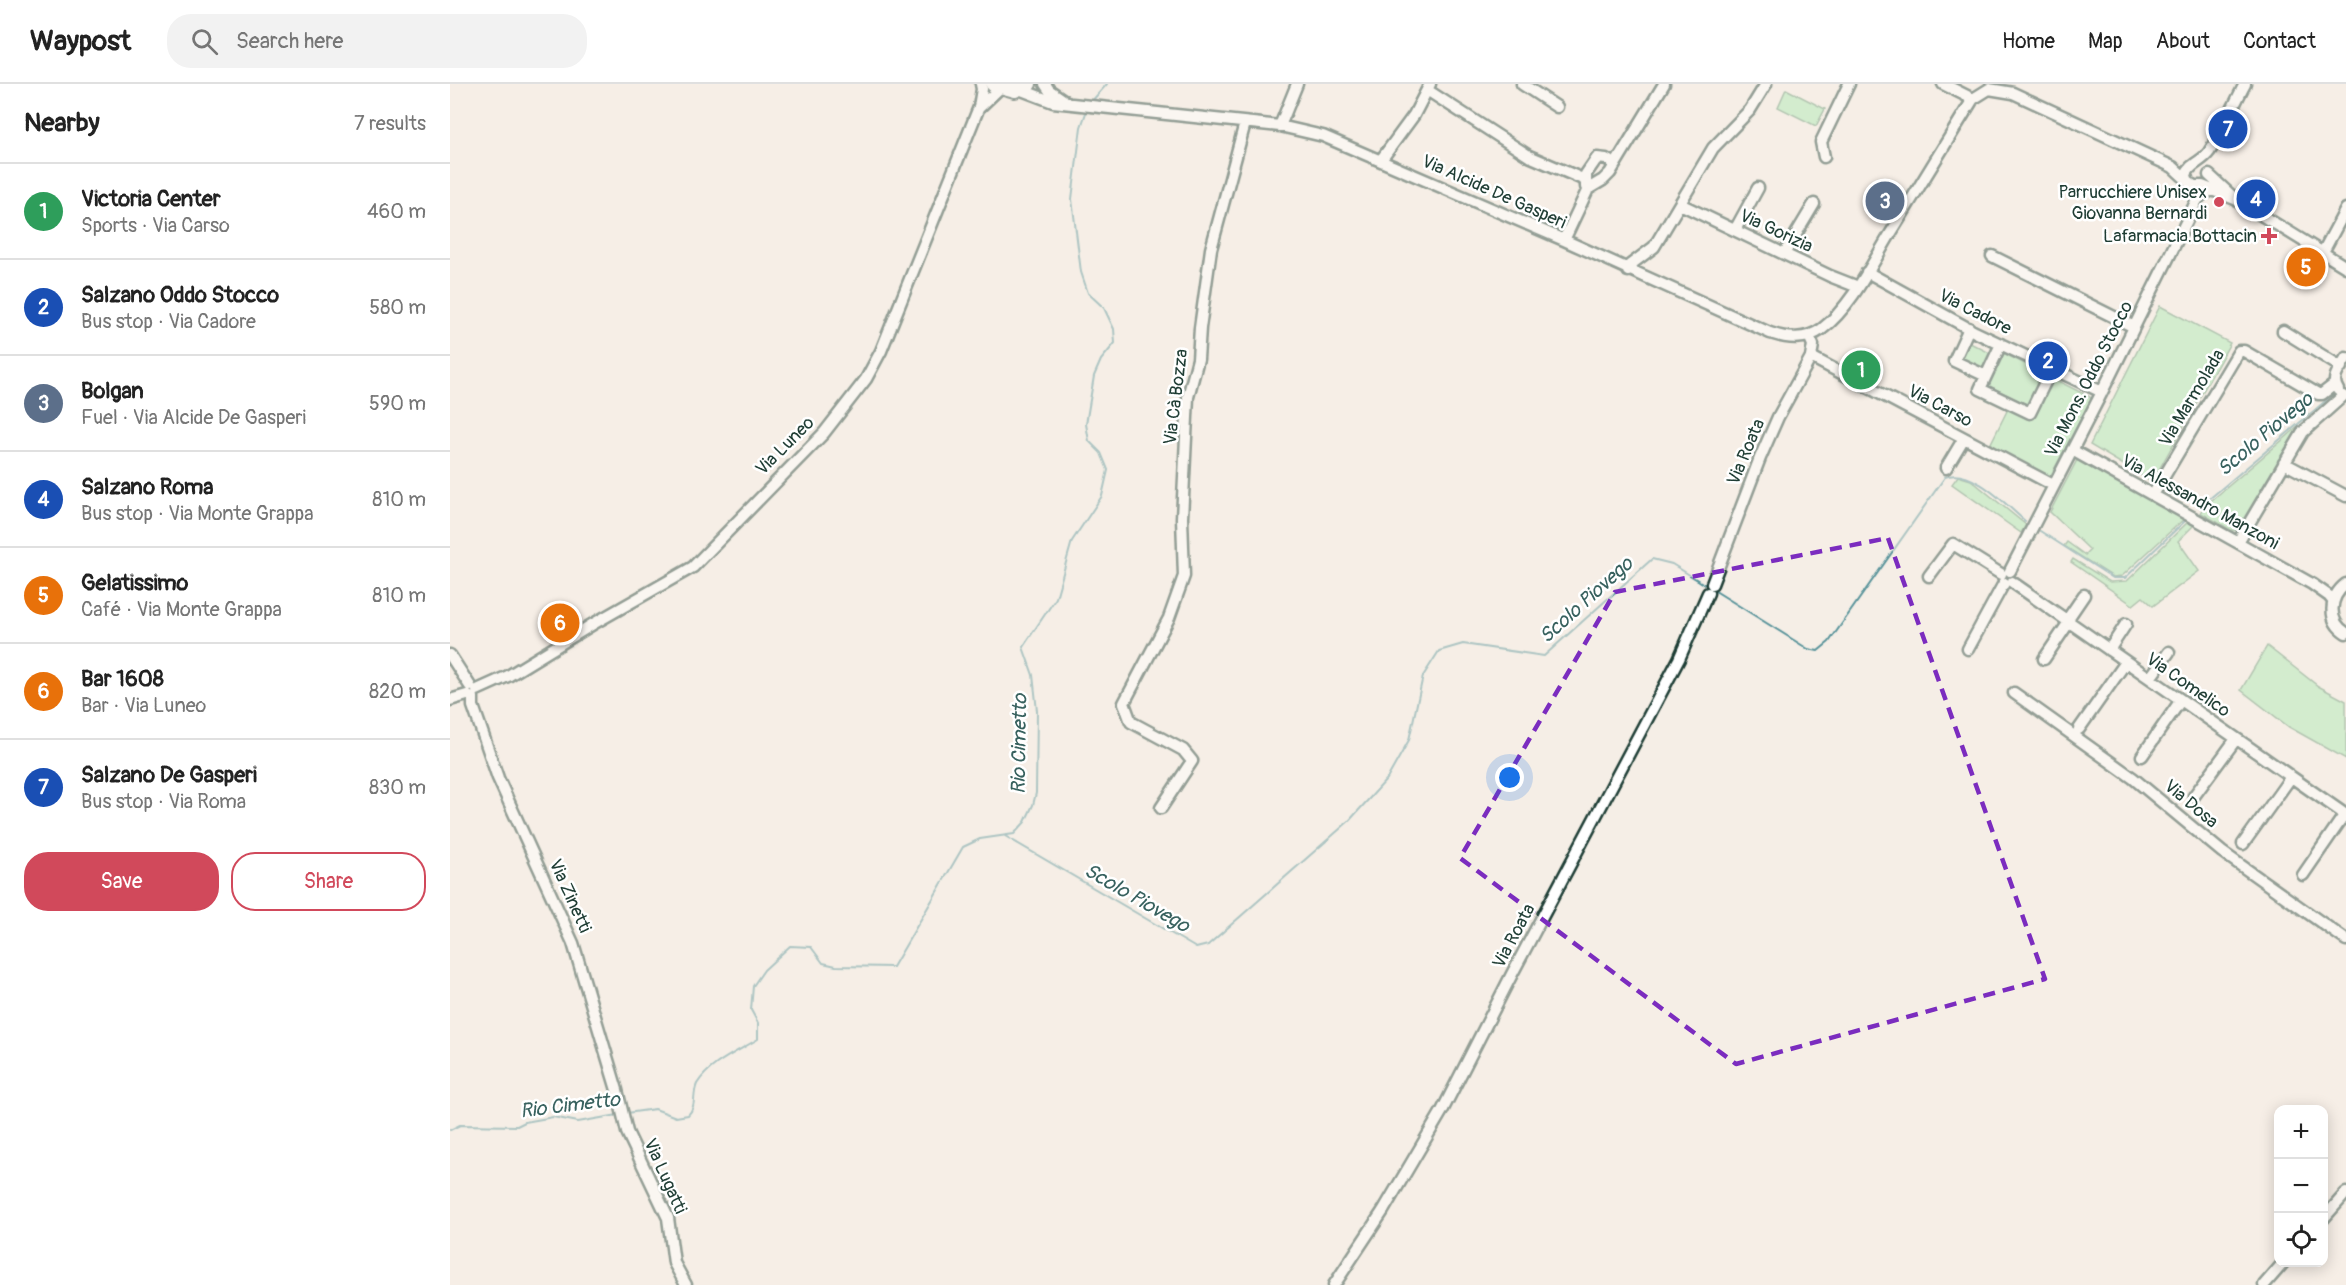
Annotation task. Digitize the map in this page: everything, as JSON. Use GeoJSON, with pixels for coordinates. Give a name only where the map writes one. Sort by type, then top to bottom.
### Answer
{"type":"FeatureCollection","features":[{"type":"Feature","properties":{"kind":"main road"},"geometry":{"type":"LineString","coordinates":[[997,86],[1024,86]]}},
{"type":"Feature","properties":{"kind":"street"},"geometry":{"type":"LineString","coordinates":[[979,108],[981,84]]}},
{"type":"Feature","properties":{"kind":"street"},"geometry":{"type":"LineString","coordinates":[[1045,84],[1056,96],[1068,103]]}},
{"type":"Feature","properties":{"kind":"street"},"geometry":{"type":"LineString","coordinates":[[1280,126],[1297,84]]}},
{"type":"Feature","properties":{"kind":"street"},"geometry":{"type":"LineString","coordinates":[[1522,84],[1557,107]]}},
{"type":"Feature","properties":{"kind":"street"},"geometry":{"type":"LineString","coordinates":[[1381,160],[1414,115],[1429,87],[1529,156],[1586,184],[1606,177],[1664,84]]}},
{"type":"Feature","properties":{"kind":"street"},"geometry":{"type":"LineString","coordinates":[[1628,270],[1654,247],[1713,148],[1750,110],[1766,84]]}},
{"type":"Feature","properties":{"kind":"street"},"geometry":{"type":"LineString","coordinates":[[1824,157],[1821,142],[1849,84]]}},
{"type":"Feature","properties":{"kind":"street"},"geometry":{"type":"LineString","coordinates":[[1943,84],[1973,99]]}},
{"type":"Feature","properties":{"kind":"street"},"geometry":{"type":"LineString","coordinates":[[2198,189],[2188,170],[2210,150],[2245,84]]}},
{"type":"Feature","properties":{"kind":"street"},"geometry":{"type":"LineString","coordinates":[[979,108],[997,86]]}},
{"type":"Feature","properties":{"kind":"street","name":"Via Alcide De Gasperi"},"geometry":{"type":"LineString","coordinates":[[1024,86],[1053,102],[1280,126],[1323,136],[1564,240],[1770,333],[1789,338],[1809,336]]}},
{"type":"Feature","properties":{"kind":"street"},"geometry":{"type":"LineString","coordinates":[[1811,357],[1813,345],[1809,336],[1828,323],[1857,287],[1973,99],[1989,89],[2013,93],[2173,167],[2198,189],[2235,199]]}},
{"type":"Feature","properties":{"kind":"street","name":"Via Luneo"},"geometry":{"type":"LineString","coordinates":[[450,700],[508,676],[693,567],[824,433],[866,379],[881,351],[979,108]]}},
{"type":"Feature","properties":{"kind":"street","name":"Via Cà Bozza"},"geometry":{"type":"LineString","coordinates":[[1161,808],[1192,761],[1183,750],[1131,722],[1124,703],[1169,618],[1184,576],[1182,518],[1188,397],[1198,359],[1211,249],[1245,123]]}},
{"type":"Feature","properties":{"kind":"street"},"geometry":{"type":"LineString","coordinates":[[2198,189],[2208,180],[2210,150]]}},
{"type":"Feature","properties":{"kind":"street"},"geometry":{"type":"LineString","coordinates":[[1564,240],[1586,184],[1588,170],[1597,158],[1606,159],[1615,164]]}},
{"type":"Feature","properties":{"kind":"street"},"geometry":{"type":"LineString","coordinates":[[2173,167],[2202,165],[2235,199],[2346,267]]}},
{"type":"Feature","properties":{"kind":"street"},"geometry":{"type":"LineString","coordinates":[[1735,230],[1758,188]]}},
{"type":"Feature","properties":{"kind":"street","name":"Via Mons. Oddo Stocco"},"geometry":{"type":"LineString","coordinates":[[2007,578],[2102,393],[2198,189]]}},
{"type":"Feature","properties":{"kind":"street","name":"Via Gorizia"},"geometry":{"type":"LineString","coordinates":[[1680,204],[1857,287]]}},
{"type":"Feature","properties":{"kind":"street"},"geometry":{"type":"LineString","coordinates":[[1784,254],[1814,204]]}},
{"type":"Feature","properties":{"kind":"street"},"geometry":{"type":"LineString","coordinates":[[2323,252],[2346,209]]}},
{"type":"Feature","properties":{"kind":"street"},"geometry":{"type":"LineString","coordinates":[[1992,256],[2134,327]]}},
{"type":"Feature","properties":{"kind":"street","name":"Via Cadore"},"geometry":{"type":"LineString","coordinates":[[1867,272],[1969,328],[2102,393]]}},
{"type":"Feature","properties":{"kind":"street"},"geometry":{"type":"LineString","coordinates":[[1969,328],[1954,361],[1986,376]]}},
{"type":"Feature","properties":{"kind":"street"},"geometry":{"type":"LineString","coordinates":[[2238,542],[2307,426],[2340,392],[2334,379],[2344,363],[2283,331]]}},
{"type":"Feature","properties":{"kind":"street"},"geometry":{"type":"LineString","coordinates":[[2001,344],[1980,389],[2030,413],[2052,369]]}},
{"type":"Feature","properties":{"kind":"street","name":"Via Marmolada"},"geometry":{"type":"LineString","coordinates":[[2153,495],[2240,351],[2244,351],[2318,394],[2340,392]]}},
{"type":"Feature","properties":{"kind":"street","name":"Via Carso"},"geometry":{"type":"LineString","coordinates":[[1811,357],[2053,485]]}},
{"type":"Feature","properties":{"kind":"street","name":"Via Roata"},"geometry":{"type":"LineString","coordinates":[[1334,1285],[1399,1185],[1452,1094],[1512,974],[1680,660],[1760,458],[1778,417],[1811,357]]}},
{"type":"Feature","properties":{"kind":"street"},"geometry":{"type":"LineString","coordinates":[[1946,468],[1964,438]]}},
{"type":"Feature","properties":{"kind":"street","name":"Via Alessandro Manzoni"},"geometry":{"type":"LineString","coordinates":[[2072,450],[2312,584]]}},
{"type":"Feature","properties":{"kind":"street"},"geometry":{"type":"LineString","coordinates":[[2284,463],[2346,496]]}},
{"type":"Feature","properties":{"kind":"street","name":"Via Comelico"},"geometry":{"type":"LineString","coordinates":[[1929,576],[1953,544],[2007,578],[2345,814]]}},
{"type":"Feature","properties":{"kind":"street"},"geometry":{"type":"LineString","coordinates":[[1968,649],[2007,578]]}},
{"type":"Feature","properties":{"kind":"street"},"geometry":{"type":"LineString","coordinates":[[2312,584],[2332,590],[2343,587]]}},
{"type":"Feature","properties":{"kind":"street"},"geometry":{"type":"LineString","coordinates":[[2312,584],[2333,601]]}},
{"type":"Feature","properties":{"kind":"street"},"geometry":{"type":"LineString","coordinates":[[2343,587],[2333,601],[2332,615],[2339,628],[2346,633]]}},
{"type":"Feature","properties":{"kind":"street"},"geometry":{"type":"LineString","coordinates":[[2044,659],[2084,595]]}},
{"type":"Feature","properties":{"kind":"street"},"geometry":{"type":"LineString","coordinates":[[2109,650],[2126,624]]}},
{"type":"Feature","properties":{"kind":"street"},"geometry":{"type":"LineString","coordinates":[[2150,678],[2169,652]]}},
{"type":"Feature","properties":{"kind":"street","name":"Via Zinetti"},"geometry":{"type":"LineString","coordinates":[[450,656],[472,692],[479,723],[498,778],[573,943],[623,1114]]}},
{"type":"Feature","properties":{"kind":"street"},"geometry":{"type":"LineString","coordinates":[[2079,729],[2126,662]]}},
{"type":"Feature","properties":{"kind":"street","name":"Via Dosa"},"geometry":{"type":"LineString","coordinates":[[2014,693],[2133,778],[2222,852],[2346,940]]}},
{"type":"Feature","properties":{"kind":"street"},"geometry":{"type":"LineString","coordinates":[[2142,756],[2181,700]]}},
{"type":"Feature","properties":{"kind":"street"},"geometry":{"type":"LineString","coordinates":[[2194,796],[2236,739]]}},
{"type":"Feature","properties":{"kind":"street"},"geometry":{"type":"LineString","coordinates":[[2244,844],[2291,777]]}},
{"type":"Feature","properties":{"kind":"street"},"geometry":{"type":"LineString","coordinates":[[2303,875],[2345,814]]}},
{"type":"Feature","properties":{"kind":"street","name":"Via Lugatti"},"geometry":{"type":"LineString","coordinates":[[623,1114],[636,1153],[664,1210],[671,1234],[674,1263],[686,1285]]}},
{"type":"Feature","properties":{"kind":"street"},"geometry":{"type":"LineString","coordinates":[[2328,1213],[2346,1193]]}},
{"type":"Feature","properties":{"kind":"street"},"geometry":{"type":"LineString","coordinates":[[2264,1285],[2280,1267]]}},
{"type":"Feature","properties":{"kind":"highlighted area"},"geometry":{"type":"Polygon","coordinates":[[[1888,538],[2045,979],[1736,1064],[1460,858],[1615,592],[1888,538]]]}},
{"type":"Feature","properties":{"kind":"green space"},"geometry":{"type":"Polygon","coordinates":[[[1786,89],[1825,109],[1816,126],[1778,107],[1786,89]]]}},
{"type":"Feature","properties":{"kind":"green space"},"geometry":{"type":"Polygon","coordinates":[[[2160,306],[2230,343],[2152,482],[2090,445],[2160,306]]]}},
{"type":"Feature","properties":{"kind":"green space"},"geometry":{"type":"Polygon","coordinates":[[[1968,342],[1992,354],[1984,371],[1960,358],[1968,342]]]}},
{"type":"Feature","properties":{"kind":"green space"},"geometry":{"type":"Polygon","coordinates":[[[2003,353],[2045,374],[2030,406],[1987,385],[2003,353]]]}},
{"type":"Feature","properties":{"kind":"green space"},"geometry":{"type":"Polygon","coordinates":[[[2050,377],[2090,397],[2091,400],[2050,477],[1990,445],[2008,409],[2029,419],[2050,377]]]}},
{"type":"Feature","properties":{"kind":"green space"},"geometry":{"type":"Polygon","coordinates":[[[2299,426],[2237,530],[2233,531],[2201,513],[2205,506],[2299,426]]]}},
{"type":"Feature","properties":{"kind":"green space"},"geometry":{"type":"Polygon","coordinates":[[[2077,460],[2185,518],[2122,576],[2113,577],[2064,546],[2067,542],[2085,555],[2090,550],[2050,512],[2077,460]]]}},
{"type":"Feature","properties":{"kind":"green space"},"geometry":{"type":"Polygon","coordinates":[[[1958,476],[1971,480],[2026,525],[2021,533],[1952,484],[1958,476]]]}},
{"type":"Feature","properties":{"kind":"green space"},"geometry":{"type":"Polygon","coordinates":[[[2190,520],[2196,523],[2178,541],[2199,571],[2153,606],[2143,597],[2133,605],[2071,562],[2073,559],[2110,582],[2127,581],[2190,520]]]}},
{"type":"Feature","properties":{"kind":"green space"},"geometry":{"type":"Polygon","coordinates":[[[2267,646],[2318,686],[2346,701],[2346,759],[2289,727],[2241,690],[2267,646]]]}},
{"type":"Feature","properties":{"kind":"waterway","name":"Rio Cimetto"},"geometry":{"type":"LineString","coordinates":[[1091,102],[1107,84]]}},
{"type":"Feature","properties":{"kind":"waterway","name":"Rio Cimetto"},"geometry":{"type":"LineString","coordinates":[[627,1113],[655,1109],[676,1117],[688,1115],[691,1112],[697,1084],[702,1077],[724,1058],[758,1039],[758,1023],[751,1010],[753,986],[764,970],[790,946],[811,947],[823,963],[836,966],[893,967],[963,847],[980,839],[1014,834],[1025,822],[1033,805],[1036,793],[1037,711],[1033,675],[1023,647],[1056,598],[1072,541],[1102,496],[1108,470],[1101,453],[1089,441],[1086,424],[1094,376],[1101,360],[1115,343],[1114,329],[1104,308],[1088,293],[1081,272],[1072,199],[1081,127],[1087,110]]}},
{"type":"Feature","properties":{"kind":"waterway","name":"Scolo Piovego"},"geometry":{"type":"LineString","coordinates":[[2202,505],[2335,393]]}},
{"type":"Feature","properties":{"kind":"waterway","name":"Scolo Piovego"},"geometry":{"type":"LineString","coordinates":[[1005,836],[1196,948],[1208,945],[1349,821],[1387,779],[1409,740],[1423,676],[1439,651],[1463,644],[1544,656],[1652,559],[1672,564],[1808,649],[1818,651],[1829,642],[1945,477],[1955,475],[1977,482],[2025,521]]}},
{"type":"Feature","properties":{"kind":"waterway","name":"Scolo Piovego"},"geometry":{"type":"LineString","coordinates":[[2040,531],[2113,578],[2125,578],[2187,519]]}},
{"type":"Feature","properties":{"kind":"waterway","name":"Rio Cimetto"},"geometry":{"type":"LineString","coordinates":[[450,1130],[460,1125],[517,1126],[525,1122],[553,1117],[578,1122],[618,1115]]}},
{"type":"Feature","properties":{"kind":"place","name":"Salzano De Gasperi"},"geometry":{"type":"Point","coordinates":[2228,129]}},
{"type":"Feature","properties":{"kind":"place","name":"Salzano Roma"},"geometry":{"type":"Point","coordinates":[2256,199]}},
{"type":"Feature","properties":{"kind":"place","name":"Bolgan"},"geometry":{"type":"Point","coordinates":[1885,201]}},
{"type":"Feature","properties":{"kind":"place","name":"Parrucchiere Unisex Giovanna Bernardi"},"geometry":{"type":"Point","coordinates":[2219,202]}},
{"type":"Feature","properties":{"kind":"place","name":"Lafarmacia.Bottacin"},"geometry":{"type":"Point","coordinates":[2269,236]}},
{"type":"Feature","properties":{"kind":"place","name":"Gelatissimo"},"geometry":{"type":"Point","coordinates":[2306,267]}},
{"type":"Feature","properties":{"kind":"place","name":"Salzano Oddo Stocco"},"geometry":{"type":"Point","coordinates":[2048,361]}},
{"type":"Feature","properties":{"kind":"place","name":"Victoria Center"},"geometry":{"type":"Point","coordinates":[1861,370]}},
{"type":"Feature","properties":{"kind":"place","name":"Bar 1608"},"geometry":{"type":"Point","coordinates":[560,623]}}]}
